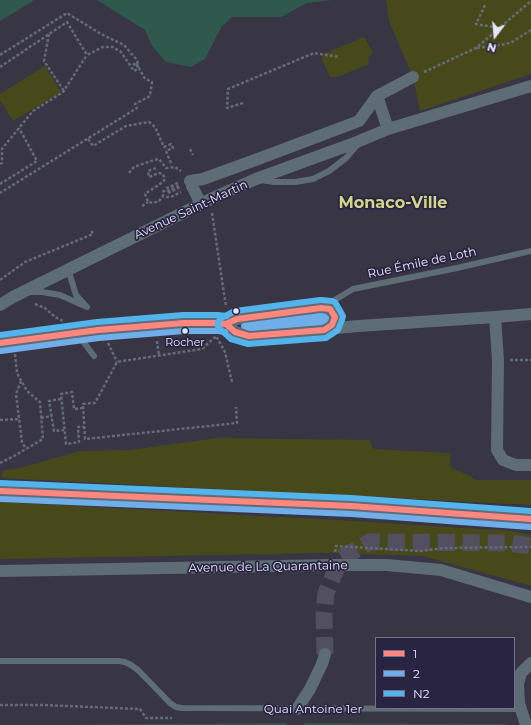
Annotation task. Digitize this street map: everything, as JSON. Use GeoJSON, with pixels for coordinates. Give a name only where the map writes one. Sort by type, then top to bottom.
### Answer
{"type":"FeatureCollection","features":[{"type":"Feature","properties":{"kind":"street"},"geometry":{"type":"LineString","coordinates":[[198,198],[191,182],[258,159],[359,120],[376,96],[413,77]]}},
{"type":"Feature","properties":{"kind":"street","name":"Avenue Saint-Martin"},"geometry":{"type":"LineString","coordinates":[[0,305],[68,269],[215,197],[261,177],[388,129],[531,86]]}},
{"type":"Feature","properties":{"kind":"street"},"geometry":{"type":"LineString","coordinates":[[376,96],[388,129]]}},
{"type":"Feature","properties":{"kind":"street"},"geometry":{"type":"LineString","coordinates":[[258,159],[261,177]]}},
{"type":"Feature","properties":{"kind":"street"},"geometry":{"type":"LineString","coordinates":[[0,343],[79,332],[184,323],[226,324],[237,319],[321,308],[330,309],[335,316],[332,325],[324,330]]}},
{"type":"Feature","properties":{"kind":"street"},"geometry":{"type":"LineString","coordinates":[[226,324],[235,332],[250,336],[358,326],[531,314]]}},
{"type":"Feature","properties":{"kind":"street"},"geometry":{"type":"LineString","coordinates":[[496,317],[498,360],[497,450],[503,460],[516,465],[531,465]]}},
{"type":"Feature","properties":{"kind":"street"},"geometry":{"type":"LineString","coordinates":[[0,491],[351,506],[531,519]]}},
{"type":"Feature","properties":{"kind":"street","name":"Avenue de La Quarantaine"},"geometry":{"type":"LineString","coordinates":[[0,571],[387,565],[441,570],[531,597]]}},
{"type":"Feature","properties":{"kind":"street"},"geometry":{"type":"LineString","coordinates":[[297,708],[310,690],[325,654]]}},
{"type":"Feature","properties":{"kind":"street"},"geometry":{"type":"LineString","coordinates":[[526,725],[520,709],[518,692],[519,678],[525,668],[531,663]]}},
{"type":"Feature","properties":{"kind":"lane"},"geometry":{"type":"LineString","coordinates":[[261,177],[274,182],[295,182],[313,179],[329,171],[346,158],[362,140]]}},
{"type":"Feature","properties":{"kind":"lane","name":"Rue Émile de Loth"},"geometry":{"type":"LineString","coordinates":[[321,308],[353,289],[531,251]]}},
{"type":"Feature","properties":{"kind":"lane"},"geometry":{"type":"LineString","coordinates":[[23,292],[42,292],[60,295],[88,307],[76,295],[68,269]]}},
{"type":"Feature","properties":{"kind":"lane"},"geometry":{"type":"LineString","coordinates":[[79,332],[82,340],[94,356]]}},
{"type":"Feature","properties":{"kind":"lane","name":"Quai Antoine 1er"},"geometry":{"type":"LineString","coordinates":[[0,660],[125,662],[138,670],[170,703],[176,707],[375,708]]}},
{"type":"Feature","properties":{"kind":"lane","name":"Quai Antoine 1er"},"geometry":{"type":"LineString","coordinates":[[515,709],[520,709]]}},
{"type":"Feature","properties":{"kind":"path"},"geometry":{"type":"LineString","coordinates":[[413,77],[476,48],[531,1]]}},
{"type":"Feature","properties":{"kind":"path"},"geometry":{"type":"LineString","coordinates":[[485,5],[476,24],[499,28]]}},
{"type":"Feature","properties":{"kind":"path"},"geometry":{"type":"LineString","coordinates":[[0,55],[67,13],[101,34],[124,45],[140,65],[136,67],[134,64],[136,63],[138,68],[145,79],[152,82],[150,96],[136,104],[137,108],[0,193]]}},
{"type":"Feature","properties":{"kind":"path"},"geometry":{"type":"LineString","coordinates":[[0,67],[67,22],[87,55]]}},
{"type":"Feature","properties":{"kind":"path"},"geometry":{"type":"LineString","coordinates":[[476,48],[506,44],[531,30]]}},
{"type":"Feature","properties":{"kind":"path"},"geometry":{"type":"LineString","coordinates":[[49,34],[44,61],[64,91]]}},
{"type":"Feature","properties":{"kind":"path"},"geometry":{"type":"LineString","coordinates":[[0,164],[2,163],[2,149],[33,111],[64,91],[87,55],[103,47],[113,47],[121,52],[134,71],[138,68]]}},
{"type":"Feature","properties":{"kind":"path"},"geometry":{"type":"LineString","coordinates":[[243,103],[227,108],[228,89],[314,53],[339,57]]}},
{"type":"Feature","properties":{"kind":"path"},"geometry":{"type":"LineString","coordinates":[[88,139],[93,146],[126,126],[149,122],[155,127],[164,146],[171,144],[173,148],[166,151],[171,163]]}},
{"type":"Feature","properties":{"kind":"path"},"geometry":{"type":"LineString","coordinates":[[0,184],[37,161],[19,128]]}},
{"type":"Feature","properties":{"kind":"path"},"geometry":{"type":"LineString","coordinates":[[190,149],[193,155]]}},
{"type":"Feature","properties":{"kind":"path"},"geometry":{"type":"LineString","coordinates":[[129,173],[134,167],[159,159],[166,168],[175,167],[191,182]]}},
{"type":"Feature","properties":{"kind":"path"},"geometry":{"type":"LineString","coordinates":[[148,202],[145,194],[165,179],[163,174],[159,173],[150,177],[148,171],[156,168]]}},
{"type":"Feature","properties":{"kind":"path"},"geometry":{"type":"LineString","coordinates":[[163,196],[171,197],[191,182]]}},
{"type":"Feature","properties":{"kind":"path"},"geometry":{"type":"LineString","coordinates":[[142,206],[148,202],[154,203],[159,201],[163,196],[163,192],[167,188],[191,182]]}},
{"type":"Feature","properties":{"kind":"path"},"geometry":{"type":"LineString","coordinates":[[212,212],[226,307]]}},
{"type":"Feature","properties":{"kind":"path"},"geometry":{"type":"LineString","coordinates":[[0,280],[25,262],[93,234],[92,230]]}},
{"type":"Feature","properties":{"kind":"path"},"geometry":{"type":"LineString","coordinates":[[35,304],[45,308],[54,317],[67,323]]}},
{"type":"Feature","properties":{"kind":"path"},"geometry":{"type":"LineString","coordinates":[[117,362],[202,349],[216,336],[225,352],[232,382]]}},
{"type":"Feature","properties":{"kind":"path"},"geometry":{"type":"LineString","coordinates":[[157,341],[159,356]]}},
{"type":"Feature","properties":{"kind":"path"},"geometry":{"type":"LineString","coordinates":[[108,342],[117,362]]}},
{"type":"Feature","properties":{"kind":"path"},"geometry":{"type":"LineString","coordinates":[[0,463],[43,438],[40,402],[27,391],[17,373],[14,353]]}},
{"type":"Feature","properties":{"kind":"path"},"geometry":{"type":"LineString","coordinates":[[498,360],[531,360]]}},
{"type":"Feature","properties":{"kind":"path"},"geometry":{"type":"LineString","coordinates":[[117,362],[95,403],[83,404],[85,439],[237,422],[236,407]]}},
{"type":"Feature","properties":{"kind":"path"},"geometry":{"type":"LineString","coordinates":[[21,380],[16,394],[22,442],[26,449]]}},
{"type":"Feature","properties":{"kind":"path"},"geometry":{"type":"LineString","coordinates":[[83,408],[74,409],[72,392],[61,394],[66,444],[79,442],[78,427],[84,427]]}},
{"type":"Feature","properties":{"kind":"path"},"geometry":{"type":"LineString","coordinates":[[61,399],[49,401],[54,431],[64,430]]}},
{"type":"Feature","properties":{"kind":"path"},"geometry":{"type":"LineString","coordinates":[[41,418],[52,416]]}},
{"type":"Feature","properties":{"kind":"path"},"geometry":{"type":"LineString","coordinates":[[0,420],[19,419]]}},
{"type":"Feature","properties":{"kind":"path"},"geometry":{"type":"LineString","coordinates":[[334,565],[336,546],[420,551],[445,548],[531,547]]}},
{"type":"Feature","properties":{"kind":"path"},"geometry":{"type":"LineString","coordinates":[[0,705],[140,709],[146,718]]}},
{"type":"Feature","properties":{"kind":"shaded area"},"geometry":{"type":"Polygon","coordinates":[[[0,0],[35,0],[0,21],[0,0]]]}},
{"type":"Feature","properties":{"kind":"shaded area"},"geometry":{"type":"Polygon","coordinates":[[[97,0],[332,0],[307,3],[281,17],[232,17],[222,26],[205,59],[191,67],[166,62],[152,46],[145,30],[97,0]]]}},
{"type":"Feature","properties":{"kind":"shaded area"},"geometry":{"type":"Polygon","coordinates":[[[386,0],[531,0],[531,74],[420,111],[413,77],[389,21],[386,0]]]}},
{"type":"Feature","properties":{"kind":"shaded area"},"geometry":{"type":"Polygon","coordinates":[[[364,37],[373,53],[368,58],[369,64],[337,77],[330,77],[322,60],[323,54],[364,37]]]}},
{"type":"Feature","properties":{"kind":"shaded area"},"geometry":{"type":"Polygon","coordinates":[[[45,66],[61,92],[13,121],[0,100],[0,94],[45,66]]]}},
{"type":"Feature","properties":{"kind":"shaded area"},"geometry":{"type":"Polygon","coordinates":[[[218,438],[370,440],[373,449],[450,453],[451,468],[476,480],[531,480],[531,505],[1,478],[4,470],[20,468],[80,451],[130,450],[218,438]]]}},
{"type":"Feature","properties":{"kind":"shaded area"},"geometry":{"type":"Polygon","coordinates":[[[0,502],[512,531],[531,535],[531,586],[423,556],[323,553],[0,559],[0,502]]]}},
{"type":"Feature","properties":{"kind":"shaded area"},"geometry":{"type":"Polygon","coordinates":[[[287,723],[287,725],[56,725],[150,724],[287,723]]]}},
{"type":"Feature","properties":{"kind":"shaded area"},"geometry":{"type":"Polygon","coordinates":[[[304,723],[506,724],[506,725],[305,725],[304,723]]]}},
{"type":"Feature","properties":{"kind":"tunnel"},"geometry":{"type":"LineString","coordinates":[[325,654],[324,613],[326,593],[341,558],[370,542],[509,543],[531,546]]}},
{"type":"Feature","properties":{"kind":"transit line","name":"N2"},"geometry":{"type":"LineString","coordinates":[[320,300],[235,311],[221,318],[218,322],[218,326],[231,339],[248,344],[326,338],[338,330],[343,316],[335,302],[322,300]]}},
{"type":"Feature","properties":{"kind":"transit line","name":"1"},"geometry":{"type":"LineString","coordinates":[[321,308],[330,309],[335,317],[332,325],[324,330],[249,336],[235,332],[226,324],[237,319],[321,308]]}},
{"type":"Feature","properties":{"kind":"transit line","name":"N2"},"geometry":{"type":"LineString","coordinates":[[0,335],[97,322],[183,315],[227,316]]}},
{"type":"Feature","properties":{"kind":"transit line","name":"2"},"geometry":{"type":"LineString","coordinates":[[321,316],[326,318],[321,322],[250,328],[244,326],[321,316]]}},
{"type":"Feature","properties":{"kind":"transit line","name":"1"},"geometry":{"type":"LineString","coordinates":[[0,343],[98,330],[184,323],[226,324]]}},
{"type":"Feature","properties":{"kind":"transit line","name":"2"},"geometry":{"type":"LineString","coordinates":[[1,351],[99,338],[184,331],[225,332]]}},
{"type":"Feature","properties":{"kind":"transit line","name":"N2"},"geometry":{"type":"LineString","coordinates":[[0,483],[351,498],[531,511]]}},
{"type":"Feature","properties":{"kind":"transit line","name":"1"},"geometry":{"type":"LineString","coordinates":[[0,491],[351,506],[531,519]]}},
{"type":"Feature","properties":{"kind":"transit line","name":"2"},"geometry":{"type":"LineString","coordinates":[[0,499],[351,514],[530,527]]}},
{"type":"Feature","properties":{"kind":"place","name":"Rocher"},"geometry":{"type":"Point","coordinates":[185,331]}},
{"type":"Feature","properties":{"kind":"district","name":"Monaco-Ville"},"geometry":{"type":"Point","coordinates":[393,203]}}]}
